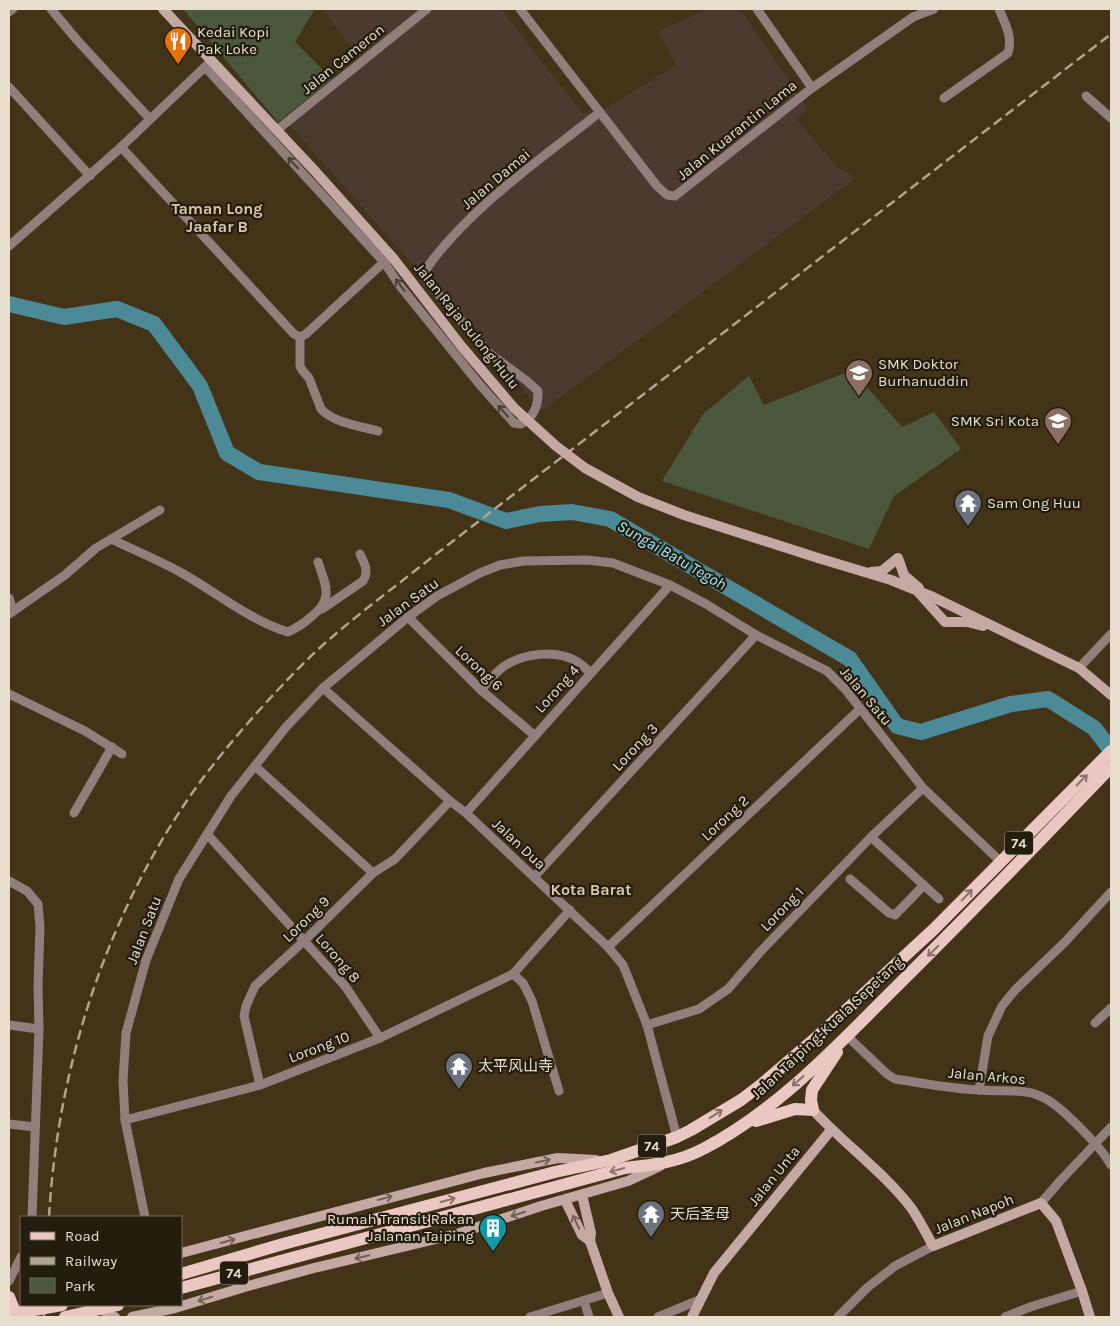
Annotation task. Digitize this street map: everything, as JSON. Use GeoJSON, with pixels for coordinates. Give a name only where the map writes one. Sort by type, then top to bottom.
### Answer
{"type":"FeatureCollection","features":[{"type":"Feature","properties":{"kind":"main road","name":"Jalan Taiping-Kuala Sepetang"},"geometry":{"type":"LineString","coordinates":[[182,1274],[283,1244],[555,1172],[611,1160],[677,1137],[740,1100],[782,1067],[933,930],[1000,861],[1109,758]]}},
{"type":"Feature","properties":{"kind":"main road","name":"Jalan Taiping-Kuala Sepetang"},"geometry":{"type":"LineString","coordinates":[[182,1288],[286,1258],[625,1168],[665,1164],[703,1150],[745,1125],[800,1080],[847,1036],[968,916],[1109,758]]}},
{"type":"Feature","properties":{"kind":"main road"},"geometry":{"type":"LineString","coordinates":[[745,1125],[768,1116],[795,1109],[813,1110],[812,1090],[847,1036]]}},
{"type":"Feature","properties":{"kind":"main road"},"geometry":{"type":"LineString","coordinates":[[740,1100],[753,1099],[760,1101],[761,1112]]}},
{"type":"Feature","properties":{"kind":"main road"},"geometry":{"type":"LineString","coordinates":[[9,1297],[17,1317]]}},
{"type":"Feature","properties":{"kind":"main road"},"geometry":{"type":"LineString","coordinates":[[9,1313],[56,1306]]}},
{"type":"Feature","properties":{"kind":"main road"},"geometry":{"type":"LineString","coordinates":[[65,1317],[114,1306]]}},
{"type":"Feature","properties":{"kind":"street"},"geometry":{"type":"LineString","coordinates":[[9,12],[12,9]]}},
{"type":"Feature","properties":{"kind":"street"},"geometry":{"type":"LineString","coordinates":[[51,9],[150,119]]}},
{"type":"Feature","properties":{"kind":"street","name":"Jalan Raja Sulong Hulu"},"geometry":{"type":"LineString","coordinates":[[163,9],[208,63],[277,130],[514,408],[556,446],[584,468],[638,497],[684,515],[892,580],[933,597]]}},
{"type":"Feature","properties":{"kind":"street","name":"Jalan Cameron"},"geometry":{"type":"LineString","coordinates":[[277,130],[427,9]]}},
{"type":"Feature","properties":{"kind":"street"},"geometry":{"type":"LineString","coordinates":[[520,9],[600,112]]}},
{"type":"Feature","properties":{"kind":"street"},"geometry":{"type":"LineString","coordinates":[[757,9],[812,88],[911,13],[934,9]]}},
{"type":"Feature","properties":{"kind":"street"},"geometry":{"type":"LineString","coordinates":[[944,98],[1008,53],[1011,41],[999,9]]}},
{"type":"Feature","properties":{"kind":"street"},"geometry":{"type":"LineString","coordinates":[[9,246],[90,176],[208,63],[389,260],[306,334],[300,337]]}},
{"type":"Feature","properties":{"kind":"street"},"geometry":{"type":"LineString","coordinates":[[9,87],[90,176]]}},
{"type":"Feature","properties":{"kind":"street","name":"Jalan Kuarantin Lama"},"geometry":{"type":"LineString","coordinates":[[600,112],[657,186],[667,195],[675,196],[812,88]]}},
{"type":"Feature","properties":{"kind":"street"},"geometry":{"type":"LineString","coordinates":[[1086,96],[1111,118]]}},
{"type":"Feature","properties":{"kind":"street","name":"Jalan Damai"},"geometry":{"type":"LineString","coordinates":[[389,260],[400,286],[480,384],[514,423],[521,424],[526,421],[538,404],[538,392],[527,380],[489,353],[425,279],[424,272],[465,222],[600,112]]}},
{"type":"Feature","properties":{"kind":"street"},"geometry":{"type":"LineString","coordinates":[[121,147],[294,334],[300,337]]}},
{"type":"Feature","properties":{"kind":"street"},"geometry":{"type":"LineString","coordinates":[[300,337],[300,366],[309,378],[321,409],[339,420],[378,431]]}},
{"type":"Feature","properties":{"kind":"street"},"geometry":{"type":"LineString","coordinates":[[9,598],[11,612],[65,575],[96,548],[160,510]]}},
{"type":"Feature","properties":{"kind":"street"},"geometry":{"type":"LineString","coordinates":[[111,539],[180,572],[252,615],[276,628],[288,632],[300,626],[363,581],[367,575],[367,569],[360,554]]}},
{"type":"Feature","properties":{"kind":"street"},"geometry":{"type":"LineString","coordinates":[[864,572],[882,571],[898,558],[904,575],[914,585],[933,597],[996,629],[1079,668],[1111,695]]}},
{"type":"Feature","properties":{"kind":"street","name":"Jalan Satu"},"geometry":{"type":"LineString","coordinates":[[145,1216],[125,1120],[123,1080],[126,1040],[137,992],[157,931],[179,879],[231,796],[286,727],[323,688],[408,617],[463,580],[500,566],[524,561],[587,560],[612,563],[670,585],[706,604],[756,635],[827,671],[845,689],[923,788],[1000,861]]}},
{"type":"Feature","properties":{"kind":"street"},"geometry":{"type":"LineString","coordinates":[[318,562],[326,584],[326,600],[322,609]]}},
{"type":"Feature","properties":{"kind":"street","name":"Lorong 4"},"geometry":{"type":"LineString","coordinates":[[466,813],[590,672],[670,585]]}},
{"type":"Feature","properties":{"kind":"street"},"geometry":{"type":"LineString","coordinates":[[918,592],[945,622],[967,622],[996,629]]}},
{"type":"Feature","properties":{"kind":"street","name":"Lorong 6"},"geometry":{"type":"LineString","coordinates":[[408,617],[481,690],[534,735]]}},
{"type":"Feature","properties":{"kind":"street"},"geometry":{"type":"LineString","coordinates":[[1079,668],[1111,634]]}},
{"type":"Feature","properties":{"kind":"street","name":"Lorong 3"},"geometry":{"type":"LineString","coordinates":[[534,877],[756,635]]}},
{"type":"Feature","properties":{"kind":"street"},"geometry":{"type":"LineString","coordinates":[[481,690],[502,668],[514,661],[532,655],[562,656],[578,662],[590,672]]}},
{"type":"Feature","properties":{"kind":"street","name":"Jalan Dua"},"geometry":{"type":"LineString","coordinates":[[323,688],[466,813],[570,910],[608,947],[623,965],[647,1025],[677,1137]]}},
{"type":"Feature","properties":{"kind":"street"},"geometry":{"type":"LineString","coordinates":[[9,694],[85,731],[122,754]]}},
{"type":"Feature","properties":{"kind":"street","name":"Lorong 2"},"geometry":{"type":"LineString","coordinates":[[608,947],[860,709]]}},
{"type":"Feature","properties":{"kind":"street"},"geometry":{"type":"LineString","coordinates":[[74,813],[112,747]]}},
{"type":"Feature","properties":{"kind":"street"},"geometry":{"type":"LineString","coordinates":[[255,766],[373,873]]}},
{"type":"Feature","properties":{"kind":"street","name":"Lorong 1"},"geometry":{"type":"LineString","coordinates":[[647,1025],[698,1008],[728,989],[762,950],[871,837],[923,788]]}},
{"type":"Feature","properties":{"kind":"street","name":"Lorong 9"},"geometry":{"type":"LineString","coordinates":[[260,1085],[244,1016],[246,1006],[255,986],[373,873],[395,859],[450,801]]}},
{"type":"Feature","properties":{"kind":"street","name":"Lorong 8"},"geometry":{"type":"LineString","coordinates":[[207,834],[345,986],[380,1038]]}},
{"type":"Feature","properties":{"kind":"street"},"geometry":{"type":"LineString","coordinates":[[871,837],[939,899]]}},
{"type":"Feature","properties":{"kind":"street"},"geometry":{"type":"LineString","coordinates":[[850,879],[889,913],[895,915],[924,885]]}},
{"type":"Feature","properties":{"kind":"street"},"geometry":{"type":"LineString","coordinates":[[9,881],[27,891],[38,904],[40,926],[39,1029],[32,1216]]}},
{"type":"Feature","properties":{"kind":"street"},"geometry":{"type":"LineString","coordinates":[[978,1090],[988,1036],[1002,1006],[1015,990],[1065,942],[1111,892]]}},
{"type":"Feature","properties":{"kind":"street","name":"Lorong 10"},"geometry":{"type":"LineString","coordinates":[[125,1120],[260,1085],[380,1038],[514,974],[570,910]]}},
{"type":"Feature","properties":{"kind":"street"},"geometry":{"type":"LineString","coordinates":[[514,974],[523,983],[532,1001],[559,1091]]}},
{"type":"Feature","properties":{"kind":"street"},"geometry":{"type":"LineString","coordinates":[[1095,1023],[1111,1008]]}},
{"type":"Feature","properties":{"kind":"street"},"geometry":{"type":"LineString","coordinates":[[9,1025],[39,1029]]}},
{"type":"Feature","properties":{"kind":"street","name":"Jalan Arkos"},"geometry":{"type":"LineString","coordinates":[[847,1036],[887,1074],[895,1079],[978,1090],[1021,1091],[1040,1096],[1056,1105],[1095,1144],[1111,1165]]}},
{"type":"Feature","properties":{"kind":"street"},"geometry":{"type":"LineString","coordinates":[[813,1110],[911,1208],[922,1224],[933,1246]]}},
{"type":"Feature","properties":{"kind":"street"},"geometry":{"type":"LineString","coordinates":[[9,1124],[35,1127]]}},
{"type":"Feature","properties":{"kind":"street","name":"Jalan Napoh"},"geometry":{"type":"LineString","coordinates":[[838,1317],[868,1287],[896,1266],[933,1246],[1041,1203],[1111,1127]]}},
{"type":"Feature","properties":{"kind":"street","name":"Jalan Unta"},"geometry":{"type":"LineString","coordinates":[[692,1317],[714,1273],[831,1130]]}},
{"type":"Feature","properties":{"kind":"street"},"geometry":{"type":"LineString","coordinates":[[182,1253],[484,1173],[558,1158],[611,1160]]}},
{"type":"Feature","properties":{"kind":"street"},"geometry":{"type":"LineString","coordinates":[[182,1304],[314,1268],[457,1234],[628,1181],[665,1164]]}},
{"type":"Feature","properties":{"kind":"street"},"geometry":{"type":"LineString","coordinates":[[582,1195],[591,1233],[590,1241],[608,1293],[619,1317]]}},
{"type":"Feature","properties":{"kind":"street"},"geometry":{"type":"LineString","coordinates":[[565,1200],[582,1235],[590,1241]]}},
{"type":"Feature","properties":{"kind":"street"},"geometry":{"type":"LineString","coordinates":[[1041,1203],[1056,1221],[1090,1317]]}},
{"type":"Feature","properties":{"kind":"street"},"geometry":{"type":"LineString","coordinates":[[9,1281],[20,1259]]}},
{"type":"Feature","properties":{"kind":"street"},"geometry":{"type":"LineString","coordinates":[[1005,1317],[1082,1291]]}},
{"type":"Feature","properties":{"kind":"street"},"geometry":{"type":"LineString","coordinates":[[530,1317],[608,1293]]}},
{"type":"Feature","properties":{"kind":"street"},"geometry":{"type":"LineString","coordinates":[[658,1317],[699,1300]]}},
{"type":"Feature","properties":{"kind":"street"},"geometry":{"type":"LineString","coordinates":[[584,1301],[589,1317]]}},
{"type":"Feature","properties":{"kind":"street"},"geometry":{"type":"LineString","coordinates":[[98,1306],[115,1317]]}},
{"type":"Feature","properties":{"kind":"street"},"geometry":{"type":"LineString","coordinates":[[132,1317],[176,1306]]}},
{"type":"Feature","properties":{"kind":"shaded area"},"geometry":{"type":"Polygon","coordinates":[[[322,9],[501,9],[582,113],[600,112],[676,65],[658,31],[709,9],[740,9],[808,109],[796,119],[836,166],[856,178],[542,411],[287,122],[362,61],[322,9]]]}},
{"type":"Feature","properties":{"kind":"green space"},"geometry":{"type":"Polygon","coordinates":[[[183,9],[315,9],[295,42],[332,79],[278,122],[183,9]]]}},
{"type":"Feature","properties":{"kind":"green space"},"geometry":{"type":"Polygon","coordinates":[[[852,370],[902,427],[934,412],[961,449],[894,496],[869,549],[662,481],[703,414],[749,376],[764,405],[852,370]]]}},
{"type":"Feature","properties":{"kind":"waterway","name":"Sungai Batu Tegoh"},"geometry":{"type":"LineString","coordinates":[[9,304],[64,317],[117,309],[154,324],[200,386],[227,453],[259,472],[449,500],[506,521],[540,514],[572,512],[610,519],[850,659],[897,726],[921,732],[1011,704],[1048,699],[1094,728],[1111,750]]}},
{"type":"Feature","properties":{"kind":"railway"},"geometry":{"type":"LineString","coordinates":[[49,1216],[54,1159],[64,1100],[77,1043],[94,986],[116,931],[141,878],[170,827],[203,778],[282,685],[326,642],[431,558],[1111,34]]}},
{"type":"Feature","properties":{"kind":"railway"},"geometry":{"type":"LineString","coordinates":[[44,1317],[45,1306]]}},
{"type":"Feature","properties":{"kind":"place","name":"Kedai Kopi Pak Loke"},"geometry":{"type":"Point","coordinates":[178,65]}},
{"type":"Feature","properties":{"kind":"place","name":"SMK Doktor Burhanuddin"},"geometry":{"type":"Point","coordinates":[859,397]}},
{"type":"Feature","properties":{"kind":"place","name":"SMK Sri Kota"},"geometry":{"type":"Point","coordinates":[1058,445]}},
{"type":"Feature","properties":{"kind":"place","name":"Sam Ong Huu"},"geometry":{"type":"Point","coordinates":[968,527]}},
{"type":"Feature","properties":{"kind":"place","name":"太平风山寺"},"geometry":{"type":"Point","coordinates":[459,1090]}},
{"type":"Feature","properties":{"kind":"place","name":"天后圣母"},"geometry":{"type":"Point","coordinates":[651,1238]}},
{"type":"Feature","properties":{"kind":"place","name":"Rumah Transit Rakan Jalanan Taiping"},"geometry":{"type":"Point","coordinates":[493,1252]}},
{"type":"Feature","properties":{"kind":"district","name":"Taman Long Jaafar B"},"geometry":{"type":"Point","coordinates":[217,217]}},
{"type":"Feature","properties":{"kind":"district","name":"Kota Barat"},"geometry":{"type":"Point","coordinates":[591,889]}}]}
